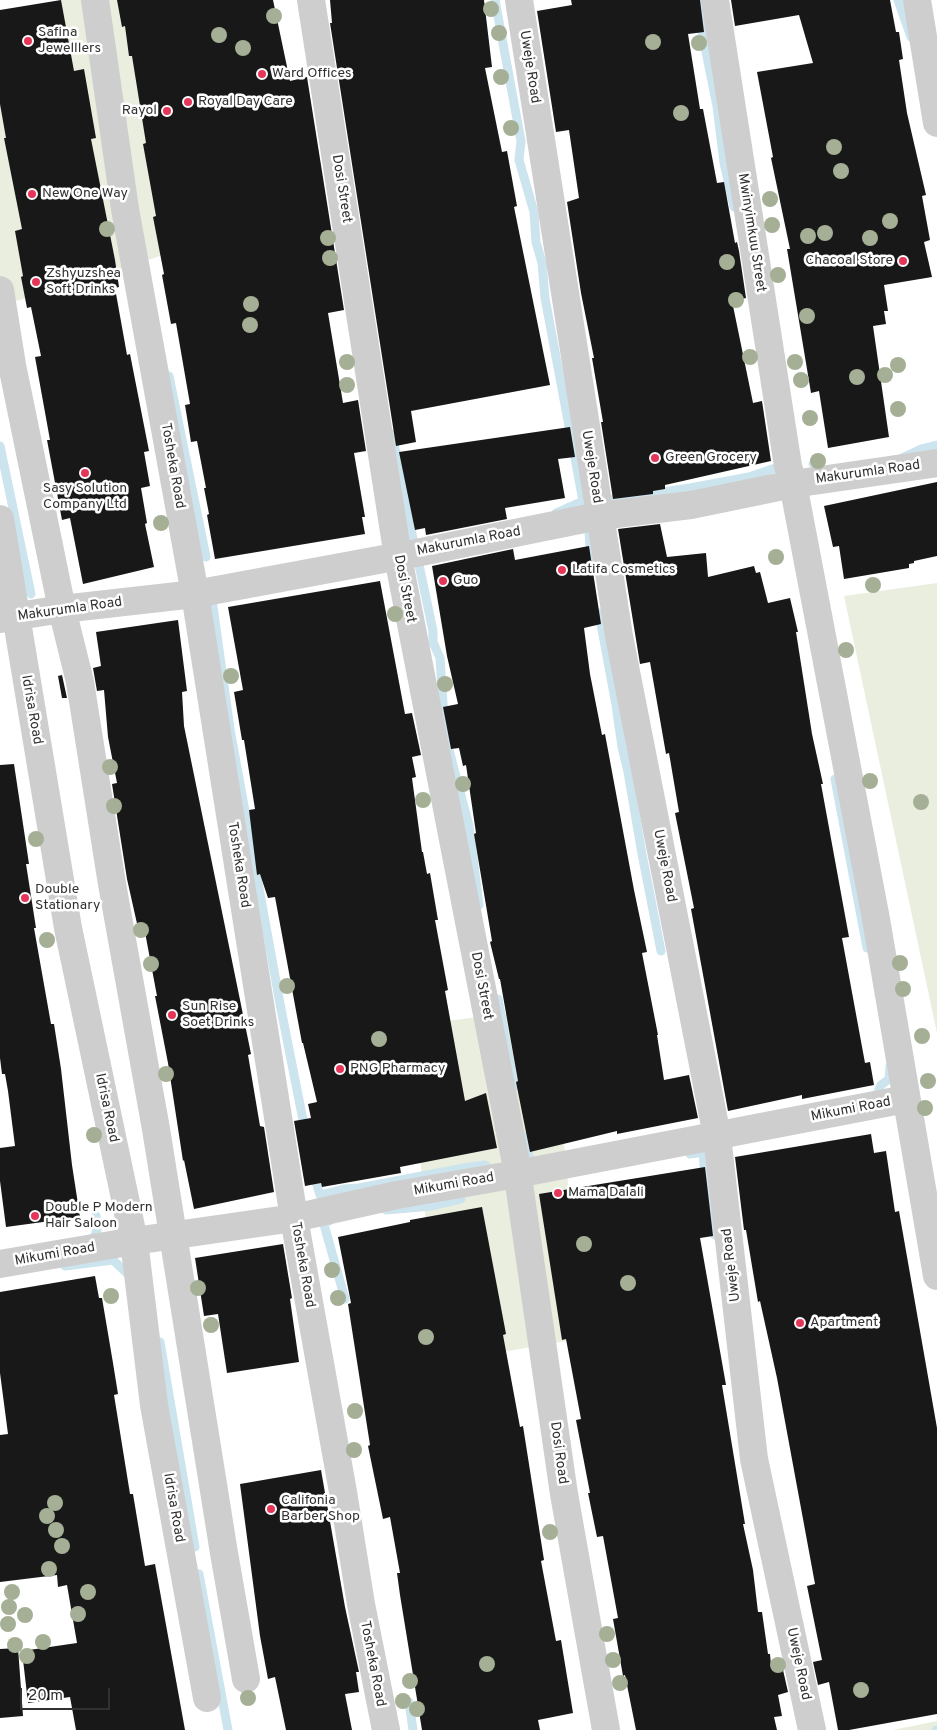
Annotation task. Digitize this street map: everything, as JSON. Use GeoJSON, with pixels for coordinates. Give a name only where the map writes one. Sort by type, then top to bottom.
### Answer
{"type":"FeatureCollection","features":[{"type":"Feature","properties":{"kind":"street","name":"Tosheka Road"},"geometry":{"type":"LineString","coordinates":[[95,0],[125,209],[195,594],[294,1218],[343,1492],[360,1604],[386,1730]]}},
{"type":"Feature","properties":{"kind":"street","name":"Dosi Street"},"geometry":{"type":"LineString","coordinates":[[311,0],[398,557],[517,1174]]}},
{"type":"Feature","properties":{"kind":"street","name":"Uweje Road"},"geometry":{"type":"LineString","coordinates":[[519,0],[599,516],[636,726],[716,1136],[754,1459],[812,1730]]}},
{"type":"Feature","properties":{"kind":"street","name":"Mwinyimkuu Street"},"geometry":{"type":"LineString","coordinates":[[715,0],[791,475],[876,919],[937,1276]]}},
{"type":"Feature","properties":{"kind":"street"},"geometry":{"type":"LineString","coordinates":[[917,0],[937,123]]}},
{"type":"Feature","properties":{"kind":"street"},"geometry":{"type":"LineString","coordinates":[[0,290],[12,365],[62,609],[80,682],[112,884],[156,1129],[246,1679]]}},
{"type":"Feature","properties":{"kind":"street","name":"Makurumla Road"},"geometry":{"type":"LineString","coordinates":[[8,618],[62,609],[195,594],[398,557],[599,516],[691,505],[791,475],[937,463]]}},
{"type":"Feature","properties":{"kind":"street","name":"Idrisa Road"},"geometry":{"type":"LineString","coordinates":[[0,519],[8,618],[68,928],[134,1241],[154,1405],[207,1698]]}},
{"type":"Feature","properties":{"kind":"street","name":"Mikumi Road"},"geometry":{"type":"LineString","coordinates":[[0,1264],[134,1241],[294,1218],[397,1195],[517,1174],[906,1099]]}},
{"type":"Feature","properties":{"kind":"street","name":"Dosi Road"},"geometry":{"type":"LineString","coordinates":[[517,1174],[564,1494],[606,1730]]}},
{"type":"Feature","properties":{"kind":"street"},"geometry":{"type":"LineString","coordinates":[[182,1558],[224,1553]]}},
{"type":"Feature","properties":{"kind":"shaded area"},"geometry":{"type":"Polygon","coordinates":[[[62,0],[149,0],[177,250],[128,267],[67,280],[23,299],[0,305],[0,20],[62,0]]]}},
{"type":"Feature","properties":{"kind":"shaded area"},"geometry":{"type":"Polygon","coordinates":[[[937,583],[937,1033],[844,596],[937,583]]]}},
{"type":"Feature","properties":{"kind":"shaded area"},"geometry":{"type":"Polygon","coordinates":[[[547,1008],[551,1019],[584,1338],[467,1358],[431,1284],[409,1026],[547,1008]]]}},
{"type":"Feature","properties":{"kind":"shaded area"},"geometry":{"type":"Polygon","coordinates":[[[937,1721],[937,1729],[934,1730],[893,1730],[937,1721]]]}},
{"type":"Feature","properties":{"kind":"building"},"geometry":{"type":"Polygon","coordinates":[[[61,0],[74,71],[84,69],[96,138],[91,139],[119,287],[115,288],[127,355],[130,354],[149,451],[144,452],[150,486],[141,488],[147,523],[145,524],[154,567],[83,584],[70,518],[62,520],[47,440],[50,440],[35,357],[41,356],[31,307],[27,308],[21,277],[23,276],[15,231],[22,229],[4,138],[6,138],[0,104],[0,10],[61,0]]]}},
{"type":"Feature","properties":{"kind":"building"},"geometry":{"type":"Polygon","coordinates":[[[117,0],[273,0],[290,81],[307,77],[344,310],[328,313],[343,403],[358,400],[366,451],[354,453],[365,517],[362,517],[365,534],[215,559],[207,515],[209,514],[204,488],[206,488],[197,441],[191,442],[185,405],[190,404],[176,323],[171,324],[162,275],[164,274],[153,217],[156,216],[143,144],[146,143],[132,56],[129,56],[125,26],[122,27],[117,0]]]}},
{"type":"Feature","properties":{"kind":"building"},"geometry":{"type":"Polygon","coordinates":[[[330,0],[484,0],[492,67],[485,68],[502,152],[507,151],[517,206],[514,207],[550,385],[411,411],[416,442],[396,446],[330,23],[332,23],[330,0]]]}},
{"type":"Feature","properties":{"kind":"building"},"geometry":{"type":"Polygon","coordinates":[[[571,0],[700,0],[704,32],[688,34],[700,109],[703,109],[717,183],[724,182],[735,243],[737,242],[739,251],[746,298],[732,301],[753,403],[762,401],[771,461],[665,485],[665,489],[653,491],[653,494],[613,499],[592,358],[594,358],[581,293],[567,202],[579,198],[569,130],[556,132],[537,11],[572,5],[571,0]]]}},
{"type":"Feature","properties":{"kind":"building"},"geometry":{"type":"Polygon","coordinates":[[[731,0],[890,0],[896,32],[899,32],[903,59],[899,60],[907,113],[926,195],[922,196],[930,240],[924,242],[932,277],[884,285],[888,311],[884,311],[886,324],[873,326],[889,437],[828,448],[819,391],[811,393],[787,249],[790,249],[771,158],[773,157],[757,72],[813,63],[799,15],[735,26],[731,0]]]}},
{"type":"Feature","properties":{"kind":"building"},"geometry":{"type":"Polygon","coordinates":[[[570,427],[575,457],[558,459],[565,498],[505,508],[507,519],[426,535],[425,528],[415,530],[399,452],[570,427]]]}},
{"type":"Feature","properties":{"kind":"building"},"geometry":{"type":"Polygon","coordinates":[[[937,482],[937,556],[914,561],[914,563],[909,564],[909,568],[844,579],[839,546],[833,547],[824,506],[937,482]]]}},
{"type":"Feature","properties":{"kind":"building"},"geometry":{"type":"Polygon","coordinates":[[[660,524],[667,557],[706,553],[708,577],[754,566],[756,573],[760,572],[768,603],[790,598],[798,632],[796,632],[812,734],[823,784],[821,784],[849,937],[842,938],[865,1063],[870,1062],[874,1085],[802,1099],[802,1095],[728,1111],[691,909],[694,908],[675,813],[679,812],[669,753],[666,754],[650,662],[640,664],[618,529],[660,524]]]}},
{"type":"Feature","properties":{"kind":"building"},"geometry":{"type":"Polygon","coordinates":[[[589,546],[601,624],[584,628],[590,674],[602,735],[605,734],[647,952],[642,953],[658,1035],[664,1080],[689,1075],[698,1118],[617,1134],[617,1131],[530,1152],[516,1082],[518,1081],[500,979],[490,942],[492,941],[474,834],[476,833],[466,765],[463,766],[459,748],[451,749],[443,707],[458,704],[447,656],[432,566],[513,549],[515,560],[589,546]]]}},
{"type":"Feature","properties":{"kind":"building"},"geometry":{"type":"Polygon","coordinates":[[[380,581],[405,714],[412,713],[421,755],[412,757],[416,777],[412,778],[422,852],[427,874],[430,873],[438,920],[435,920],[448,990],[445,991],[465,1101],[486,1093],[497,1148],[400,1167],[401,1173],[322,1187],[321,1183],[305,1186],[294,1121],[311,1118],[308,1104],[317,1102],[302,1043],[275,897],[268,898],[260,874],[257,875],[249,810],[255,809],[234,692],[243,690],[228,607],[380,581]]]}},
{"type":"Feature","properties":{"kind":"building"},"geometry":{"type":"Polygon","coordinates":[[[178,620],[187,691],[182,692],[184,726],[251,1054],[248,1055],[260,1126],[264,1127],[274,1192],[194,1209],[183,1161],[144,927],[138,928],[127,879],[112,784],[117,783],[108,737],[104,690],[97,691],[93,668],[101,666],[96,632],[178,620]]]}},
{"type":"Feature","properties":{"kind":"building"},"geometry":{"type":"Polygon","coordinates":[[[62,675],[67,698],[62,698],[58,676],[62,675]]]}},
{"type":"Feature","properties":{"kind":"building"},"geometry":{"type":"Polygon","coordinates":[[[14,764],[29,864],[26,864],[36,928],[34,928],[51,1024],[54,1024],[80,1217],[6,1227],[0,1181],[0,1148],[15,1146],[8,1091],[5,1074],[2,1074],[0,1058],[0,765],[14,764]]]}},
{"type":"Feature","properties":{"kind":"building"},"geometry":{"type":"Polygon","coordinates":[[[871,1134],[874,1153],[886,1151],[895,1212],[899,1211],[937,1428],[937,1714],[849,1730],[838,1730],[829,1682],[818,1685],[813,1662],[822,1660],[807,1586],[815,1584],[777,1378],[760,1301],[758,1302],[746,1230],[744,1230],[735,1157],[871,1134]]]}},
{"type":"Feature","properties":{"kind":"building"},"geometry":{"type":"Polygon","coordinates":[[[705,1167],[713,1236],[700,1238],[726,1385],[722,1385],[745,1524],[743,1524],[753,1570],[758,1612],[762,1612],[768,1654],[770,1654],[771,1665],[774,1664],[775,1672],[783,1670],[788,1692],[778,1695],[782,1716],[774,1717],[777,1730],[636,1730],[625,1675],[623,1676],[613,1619],[618,1618],[603,1536],[597,1537],[588,1493],[590,1493],[576,1420],[581,1419],[566,1339],[562,1340],[539,1194],[705,1167]]]}},
{"type":"Feature","properties":{"kind":"building"},"geometry":{"type":"Polygon","coordinates":[[[482,1207],[506,1334],[503,1335],[520,1427],[523,1426],[544,1560],[541,1561],[556,1641],[561,1640],[573,1713],[538,1720],[540,1730],[422,1730],[400,1595],[397,1573],[400,1573],[390,1517],[383,1519],[368,1446],[370,1445],[348,1304],[351,1303],[338,1237],[410,1222],[410,1220],[482,1207]]]}},
{"type":"Feature","properties":{"kind":"building"},"geometry":{"type":"Polygon","coordinates":[[[283,1244],[292,1298],[290,1299],[299,1362],[227,1373],[218,1314],[204,1316],[195,1258],[283,1244]]]}},
{"type":"Feature","properties":{"kind":"building"},"geometry":{"type":"Polygon","coordinates":[[[95,1276],[99,1298],[102,1298],[118,1394],[114,1395],[130,1494],[133,1494],[145,1566],[155,1564],[185,1730],[76,1730],[70,1697],[28,1703],[22,1651],[77,1643],[67,1585],[58,1587],[57,1575],[0,1582],[0,1435],[8,1434],[0,1373],[0,1292],[95,1276]]]}},
{"type":"Feature","properties":{"kind":"building"},"geometry":{"type":"Polygon","coordinates":[[[321,1470],[345,1607],[359,1672],[356,1672],[359,1692],[345,1694],[352,1730],[286,1730],[275,1677],[268,1679],[260,1636],[240,1484],[321,1470]]]}},
{"type":"Feature","properties":{"kind":"building"},"geometry":{"type":"Polygon","coordinates":[[[18,1648],[23,1716],[0,1718],[0,1649],[18,1648]]]}},
{"type":"Feature","properties":{"kind":"waterway"},"geometry":{"type":"LineString","coordinates":[[495,0],[521,141],[519,160],[534,212],[536,242],[542,263],[545,298],[583,501],[556,513]]}},
{"type":"Feature","properties":{"kind":"waterway"},"geometry":{"type":"LineString","coordinates":[[698,0],[702,32],[717,106],[724,163],[734,207]]}},
{"type":"Feature","properties":{"kind":"waterway"},"geometry":{"type":"LineString","coordinates":[[898,0],[911,37]]}},
{"type":"Feature","properties":{"kind":"waterway"},"geometry":{"type":"LineString","coordinates":[[169,376],[206,557]]}},
{"type":"Feature","properties":{"kind":"waterway"},"geometry":{"type":"LineString","coordinates":[[392,434],[415,549]]}},
{"type":"Feature","properties":{"kind":"waterway"},"geometry":{"type":"LineString","coordinates":[[902,458],[921,449],[937,445]]}},
{"type":"Feature","properties":{"kind":"waterway"},"geometry":{"type":"LineString","coordinates":[[0,446],[31,594]]}},
{"type":"Feature","properties":{"kind":"waterway"},"geometry":{"type":"LineString","coordinates":[[813,464],[826,472]]}},
{"type":"Feature","properties":{"kind":"waterway"},"geometry":{"type":"LineString","coordinates":[[601,501],[749,477],[784,465]]}},
{"type":"Feature","properties":{"kind":"waterway"},"geometry":{"type":"LineString","coordinates":[[589,532],[591,561]]}},
{"type":"Feature","properties":{"kind":"waterway"},"geometry":{"type":"LineString","coordinates":[[418,560],[433,631],[433,642],[440,658],[449,750],[469,826],[479,905]]}},
{"type":"Feature","properties":{"kind":"waterway"},"geometry":{"type":"LineString","coordinates":[[212,599],[230,729],[305,1130]]}},
{"type":"Feature","properties":{"kind":"waterway"},"geometry":{"type":"LineString","coordinates":[[599,613],[622,747],[661,951]]}},
{"type":"Feature","properties":{"kind":"waterway"},"geometry":{"type":"LineString","coordinates":[[835,779],[867,948]]}},
{"type":"Feature","properties":{"kind":"waterway"},"geometry":{"type":"LineString","coordinates":[[498,999],[514,1087]]}},
{"type":"Feature","properties":{"kind":"waterway"},"geometry":{"type":"LineString","coordinates":[[871,1098],[877,1094],[881,1085],[889,1079],[890,1066]]}},
{"type":"Feature","properties":{"kind":"waterway"},"geometry":{"type":"LineString","coordinates":[[524,1136],[529,1157]]}},
{"type":"Feature","properties":{"kind":"waterway"},"geometry":{"type":"LineString","coordinates":[[690,1154],[703,1152],[705,1178],[715,1235]]}},
{"type":"Feature","properties":{"kind":"waterway"},"geometry":{"type":"LineString","coordinates":[[313,1172],[320,1195],[469,1167],[485,1165],[495,1173]]}},
{"type":"Feature","properties":{"kind":"waterway"},"geometry":{"type":"LineString","coordinates":[[386,1210],[432,1206],[461,1199]]}},
{"type":"Feature","properties":{"kind":"waterway"},"geometry":{"type":"LineString","coordinates":[[89,1240],[93,1240],[97,1230],[96,1216]]}},
{"type":"Feature","properties":{"kind":"waterway"},"geometry":{"type":"LineString","coordinates":[[329,1221],[323,1221],[345,1299]]}},
{"type":"Feature","properties":{"kind":"waterway"},"geometry":{"type":"LineString","coordinates":[[65,1266],[113,1260],[132,1278]]}},
{"type":"Feature","properties":{"kind":"waterway"},"geometry":{"type":"LineString","coordinates":[[160,1342],[195,1547]]}},
{"type":"Feature","properties":{"kind":"waterway"},"geometry":{"type":"LineString","coordinates":[[199,1574],[228,1730]]}},
{"type":"Feature","properties":{"kind":"waterway"},"geometry":{"type":"LineString","coordinates":[[409,1702],[413,1730]]}},
{"type":"Feature","properties":{"kind":"place","name":"Safina Jewelllers"},"geometry":{"type":"Point","coordinates":[28,41]}},
{"type":"Feature","properties":{"kind":"place","name":"Ward Offices"},"geometry":{"type":"Point","coordinates":[262,74]}},
{"type":"Feature","properties":{"kind":"place","name":"Royal Day Care"},"geometry":{"type":"Point","coordinates":[188,102]}},
{"type":"Feature","properties":{"kind":"place","name":"Rayol"},"geometry":{"type":"Point","coordinates":[167,111]}},
{"type":"Feature","properties":{"kind":"place","name":"New One Way"},"geometry":{"type":"Point","coordinates":[32,194]}},
{"type":"Feature","properties":{"kind":"place","name":"Chacoal Store"},"geometry":{"type":"Point","coordinates":[903,261]}},
{"type":"Feature","properties":{"kind":"place","name":"Zshyuzshea Soft Drinks"},"geometry":{"type":"Point","coordinates":[36,282]}},
{"type":"Feature","properties":{"kind":"place","name":"Green Grocery"},"geometry":{"type":"Point","coordinates":[655,458]}},
{"type":"Feature","properties":{"kind":"place","name":"Sasy Solution Company Ltd"},"geometry":{"type":"Point","coordinates":[85,473]}},
{"type":"Feature","properties":{"kind":"place","name":"Latifa Cosmetics"},"geometry":{"type":"Point","coordinates":[562,570]}},
{"type":"Feature","properties":{"kind":"place","name":"Guo"},"geometry":{"type":"Point","coordinates":[443,581]}},
{"type":"Feature","properties":{"kind":"place","name":"Double Stationary"},"geometry":{"type":"Point","coordinates":[25,898]}},
{"type":"Feature","properties":{"kind":"place","name":"Sun Rise Soet Drinks"},"geometry":{"type":"Point","coordinates":[172,1015]}},
{"type":"Feature","properties":{"kind":"place","name":"PNG Pharmacy"},"geometry":{"type":"Point","coordinates":[340,1069]}},
{"type":"Feature","properties":{"kind":"place","name":"Mama Dalali"},"geometry":{"type":"Point","coordinates":[558,1193]}},
{"type":"Feature","properties":{"kind":"place","name":"Double P Modern Hair Saloon"},"geometry":{"type":"Point","coordinates":[35,1216]}},
{"type":"Feature","properties":{"kind":"place","name":"Apartment"},"geometry":{"type":"Point","coordinates":[800,1323]}},
{"type":"Feature","properties":{"kind":"place","name":"Califonia Barber Shop"},"geometry":{"type":"Point","coordinates":[271,1509]}}]}
